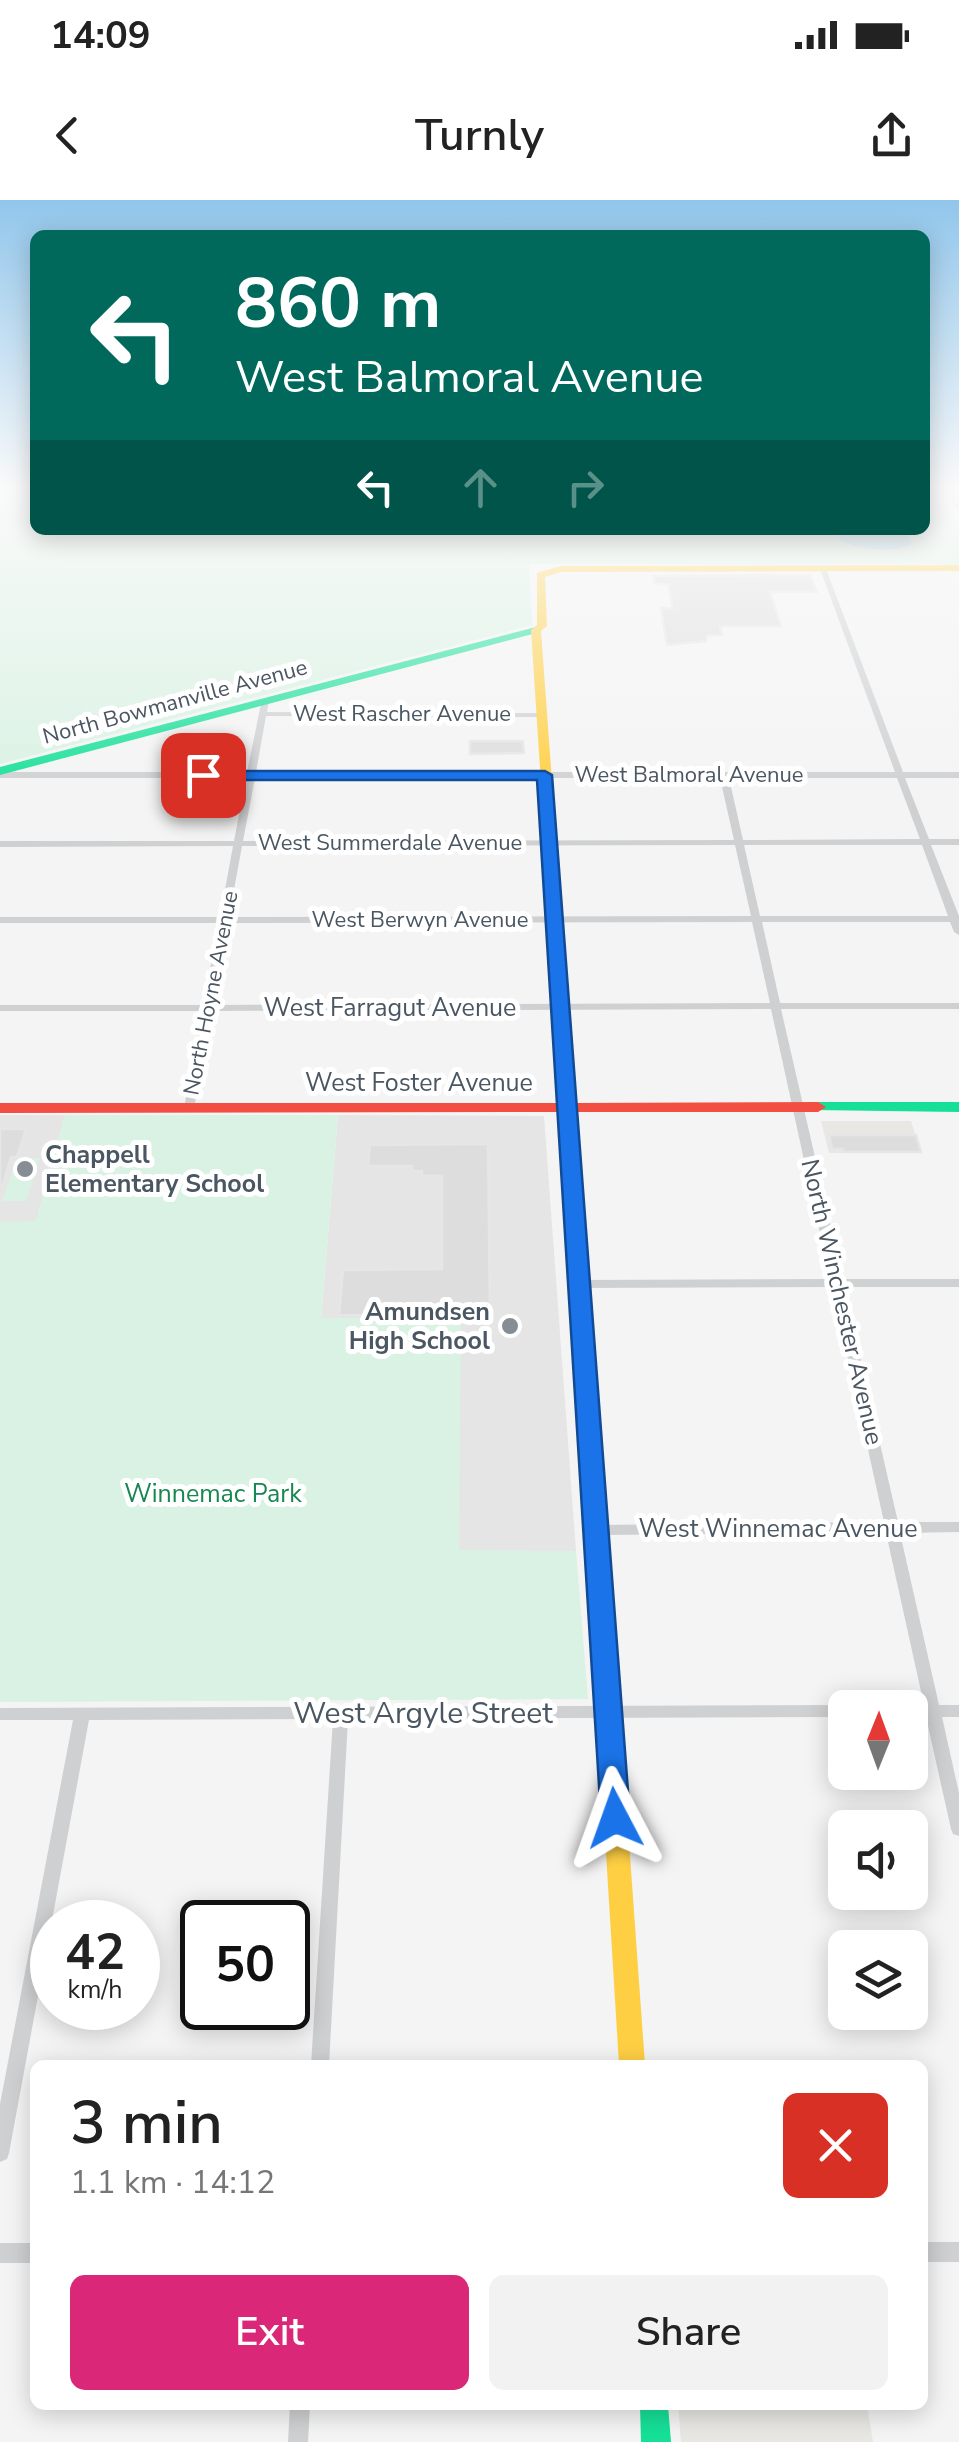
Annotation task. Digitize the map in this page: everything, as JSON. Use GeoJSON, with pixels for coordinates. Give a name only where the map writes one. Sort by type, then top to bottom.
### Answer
{"type":"FeatureCollection","features":[{"type":"Feature","properties":{"kind":"street"},"geometry":{"type":"LineString","coordinates":[[541,592],[542,626],[536,630],[541,714],[632,2060]]}},
{"type":"Feature","properties":{"kind":"street"},"geometry":{"type":"LineString","coordinates":[[831,592],[959,932]]}},
{"type":"Feature","properties":{"kind":"street","name":"North Bowmanville Avenue"},"geometry":{"type":"LineString","coordinates":[[0,773],[264,708],[536,630]]}},
{"type":"Feature","properties":{"kind":"street","name":"West Rascher Avenue"},"geometry":{"type":"LineString","coordinates":[[264,708],[541,714]]}},
{"type":"Feature","properties":{"kind":"street","name":"North Hoyne Avenue"},"geometry":{"type":"LineString","coordinates":[[189,1108],[264,708]]}},
{"type":"Feature","properties":{"kind":"street","name":"West Balmoral Avenue"},"geometry":{"type":"LineString","coordinates":[[0,773],[959,775]]}},
{"type":"Feature","properties":{"kind":"street","name":"North Winchester Avenue"},"geometry":{"type":"LineString","coordinates":[[724,775],[959,1830]]}},
{"type":"Feature","properties":{"kind":"street","name":"West Summerdale Avenue"},"geometry":{"type":"LineString","coordinates":[[0,844],[959,842]]}},
{"type":"Feature","properties":{"kind":"street","name":"West Berwyn Avenue"},"geometry":{"type":"LineString","coordinates":[[0,920],[956,919]]}},
{"type":"Feature","properties":{"kind":"street","name":"West Farragut Avenue"},"geometry":{"type":"LineString","coordinates":[[0,1008],[959,1006]]}},
{"type":"Feature","properties":{"kind":"street","name":"West Foster Avenue"},"geometry":{"type":"LineString","coordinates":[[0,1108],[959,1107]]}},
{"type":"Feature","properties":{"kind":"street"},"geometry":{"type":"LineString","coordinates":[[579,1284],[959,1283]]}},
{"type":"Feature","properties":{"kind":"street","name":"West Winnemac Avenue"},"geometry":{"type":"LineString","coordinates":[[596,1530],[959,1528]]}},
{"type":"Feature","properties":{"kind":"street"},"geometry":{"type":"LineString","coordinates":[[928,1711],[959,1710]]}},
{"type":"Feature","properties":{"kind":"street","name":"West Argyle Street"},"geometry":{"type":"LineString","coordinates":[[0,1714],[828,1711]]}},
{"type":"Feature","properties":{"kind":"street"},"geometry":{"type":"LineString","coordinates":[[320,2060],[341,1713]]}},
{"type":"Feature","properties":{"kind":"street"},"geometry":{"type":"LineString","coordinates":[[0,2152],[82,1714]]}},
{"type":"Feature","properties":{"kind":"street"},"geometry":{"type":"LineString","coordinates":[[928,2252],[959,2252]]}},
{"type":"Feature","properties":{"kind":"street"},"geometry":{"type":"LineString","coordinates":[[0,2253],[30,2253]]}},
{"type":"Feature","properties":{"kind":"street"},"geometry":{"type":"LineString","coordinates":[[298,2442],[300,2410]]}},
{"type":"Feature","properties":{"kind":"street"},"geometry":{"type":"LineString","coordinates":[[654,2410],[656,2442]]}},
{"type":"Feature","properties":{"kind":"shaded area"},"geometry":{"type":"Polygon","coordinates":[[[0,1115],[65,1115],[36,1222],[0,1436],[0,1115]]]}},
{"type":"Feature","properties":{"kind":"shaded area","name":"Amundsen High School"},"geometry":{"type":"Polygon","coordinates":[[[338,1115],[544,1116],[576,1551],[459,1551],[321,1318],[338,1115]]]}},
{"type":"Feature","properties":{"kind":"shaded area"},"geometry":{"type":"Polygon","coordinates":[[[821,1121],[911,1121],[921,1153],[829,1153],[821,1121]]]}},
{"type":"Feature","properties":{"kind":"shaded area"},"geometry":{"type":"Polygon","coordinates":[[[678,2410],[868,2410],[873,2442],[681,2442],[678,2410]]]}},
{"type":"Feature","properties":{"kind":"green space"},"geometry":{"type":"Polygon","coordinates":[[[0,592],[530,592],[532,625],[0,764],[0,592]]]}},
{"type":"Feature","properties":{"kind":"green space","name":"Winnemac Park"},"geometry":{"type":"Polygon","coordinates":[[[65,1115],[338,1115],[321,1318],[461,1318],[459,1550],[576,1551],[588,1699],[0,1702],[0,1222],[36,1221],[65,1115]]]}},
{"type":"Feature","properties":{"kind":"green space"},"geometry":{"type":"Polygon","coordinates":[[[17,1158],[40,1158],[26,1201],[2,1201],[17,1158]]]}},
{"type":"Feature","properties":{"kind":"building"},"geometry":{"type":"Polygon","coordinates":[[[670,592],[817,592],[770,592],[781,626],[720,626],[722,635],[707,635],[706,641],[667,645],[661,608],[673,608],[670,592]]]}},
{"type":"Feature","properties":{"kind":"building"},"geometry":{"type":"Polygon","coordinates":[[[470,741],[523,741],[524,753],[470,754],[470,741]]]}},
{"type":"Feature","properties":{"kind":"building","name":"Chappell Elementary School"},"geometry":{"type":"Polygon","coordinates":[[[0,1129],[26,1129],[17,1157],[11,1157],[3,1185],[0,1184],[0,1129]]]}},
{"type":"Feature","properties":{"kind":"building"},"geometry":{"type":"Polygon","coordinates":[[[829,1135],[916,1135],[921,1152],[844,1152],[832,1149],[829,1135]]]}},
{"type":"Feature","properties":{"kind":"building","name":"Amundsen High School"},"geometry":{"type":"Polygon","coordinates":[[[488,1144],[490,1316],[339,1315],[343,1270],[442,1269],[442,1176],[422,1176],[422,1171],[413,1171],[412,1166],[368,1166],[370,1145],[488,1144]]]}},
{"type":"Feature","properties":{"kind":"traffic: fast"},"geometry":{"type":"LineString","coordinates":[[0,771],[536,630]]}},
{"type":"Feature","properties":{"kind":"traffic: fast"},"geometry":{"type":"LineString","coordinates":[[818,1107],[959,1107]]}},
{"type":"Feature","properties":{"kind":"traffic: fast"},"geometry":{"type":"LineString","coordinates":[[654,2410],[656,2442]]}},
{"type":"Feature","properties":{"kind":"traffic: slow"},"geometry":{"type":"LineString","coordinates":[[541,592],[542,626],[536,630],[555,918]]}},
{"type":"Feature","properties":{"kind":"traffic: slow"},"geometry":{"type":"LineString","coordinates":[[581,1298],[632,2060]]}},
{"type":"Feature","properties":{"kind":"traffic: jam"},"geometry":{"type":"LineString","coordinates":[[555,918],[581,1298]]}},
{"type":"Feature","properties":{"kind":"traffic: jam"},"geometry":{"type":"LineString","coordinates":[[0,1108],[818,1107]]}},
{"type":"Feature","properties":{"kind":"place","name":"Chappell Elementary School"},"geometry":{"type":"Point","coordinates":[25,1169]}},
{"type":"Feature","properties":{"kind":"place","name":"Amundsen High School"},"geometry":{"type":"Point","coordinates":[510,1326]}},
{"type":"Feature","properties":{"kind":"route"},"geometry":{"type":"LineString","coordinates":[[203,775],[545,775],[615,1818]]}}]}
